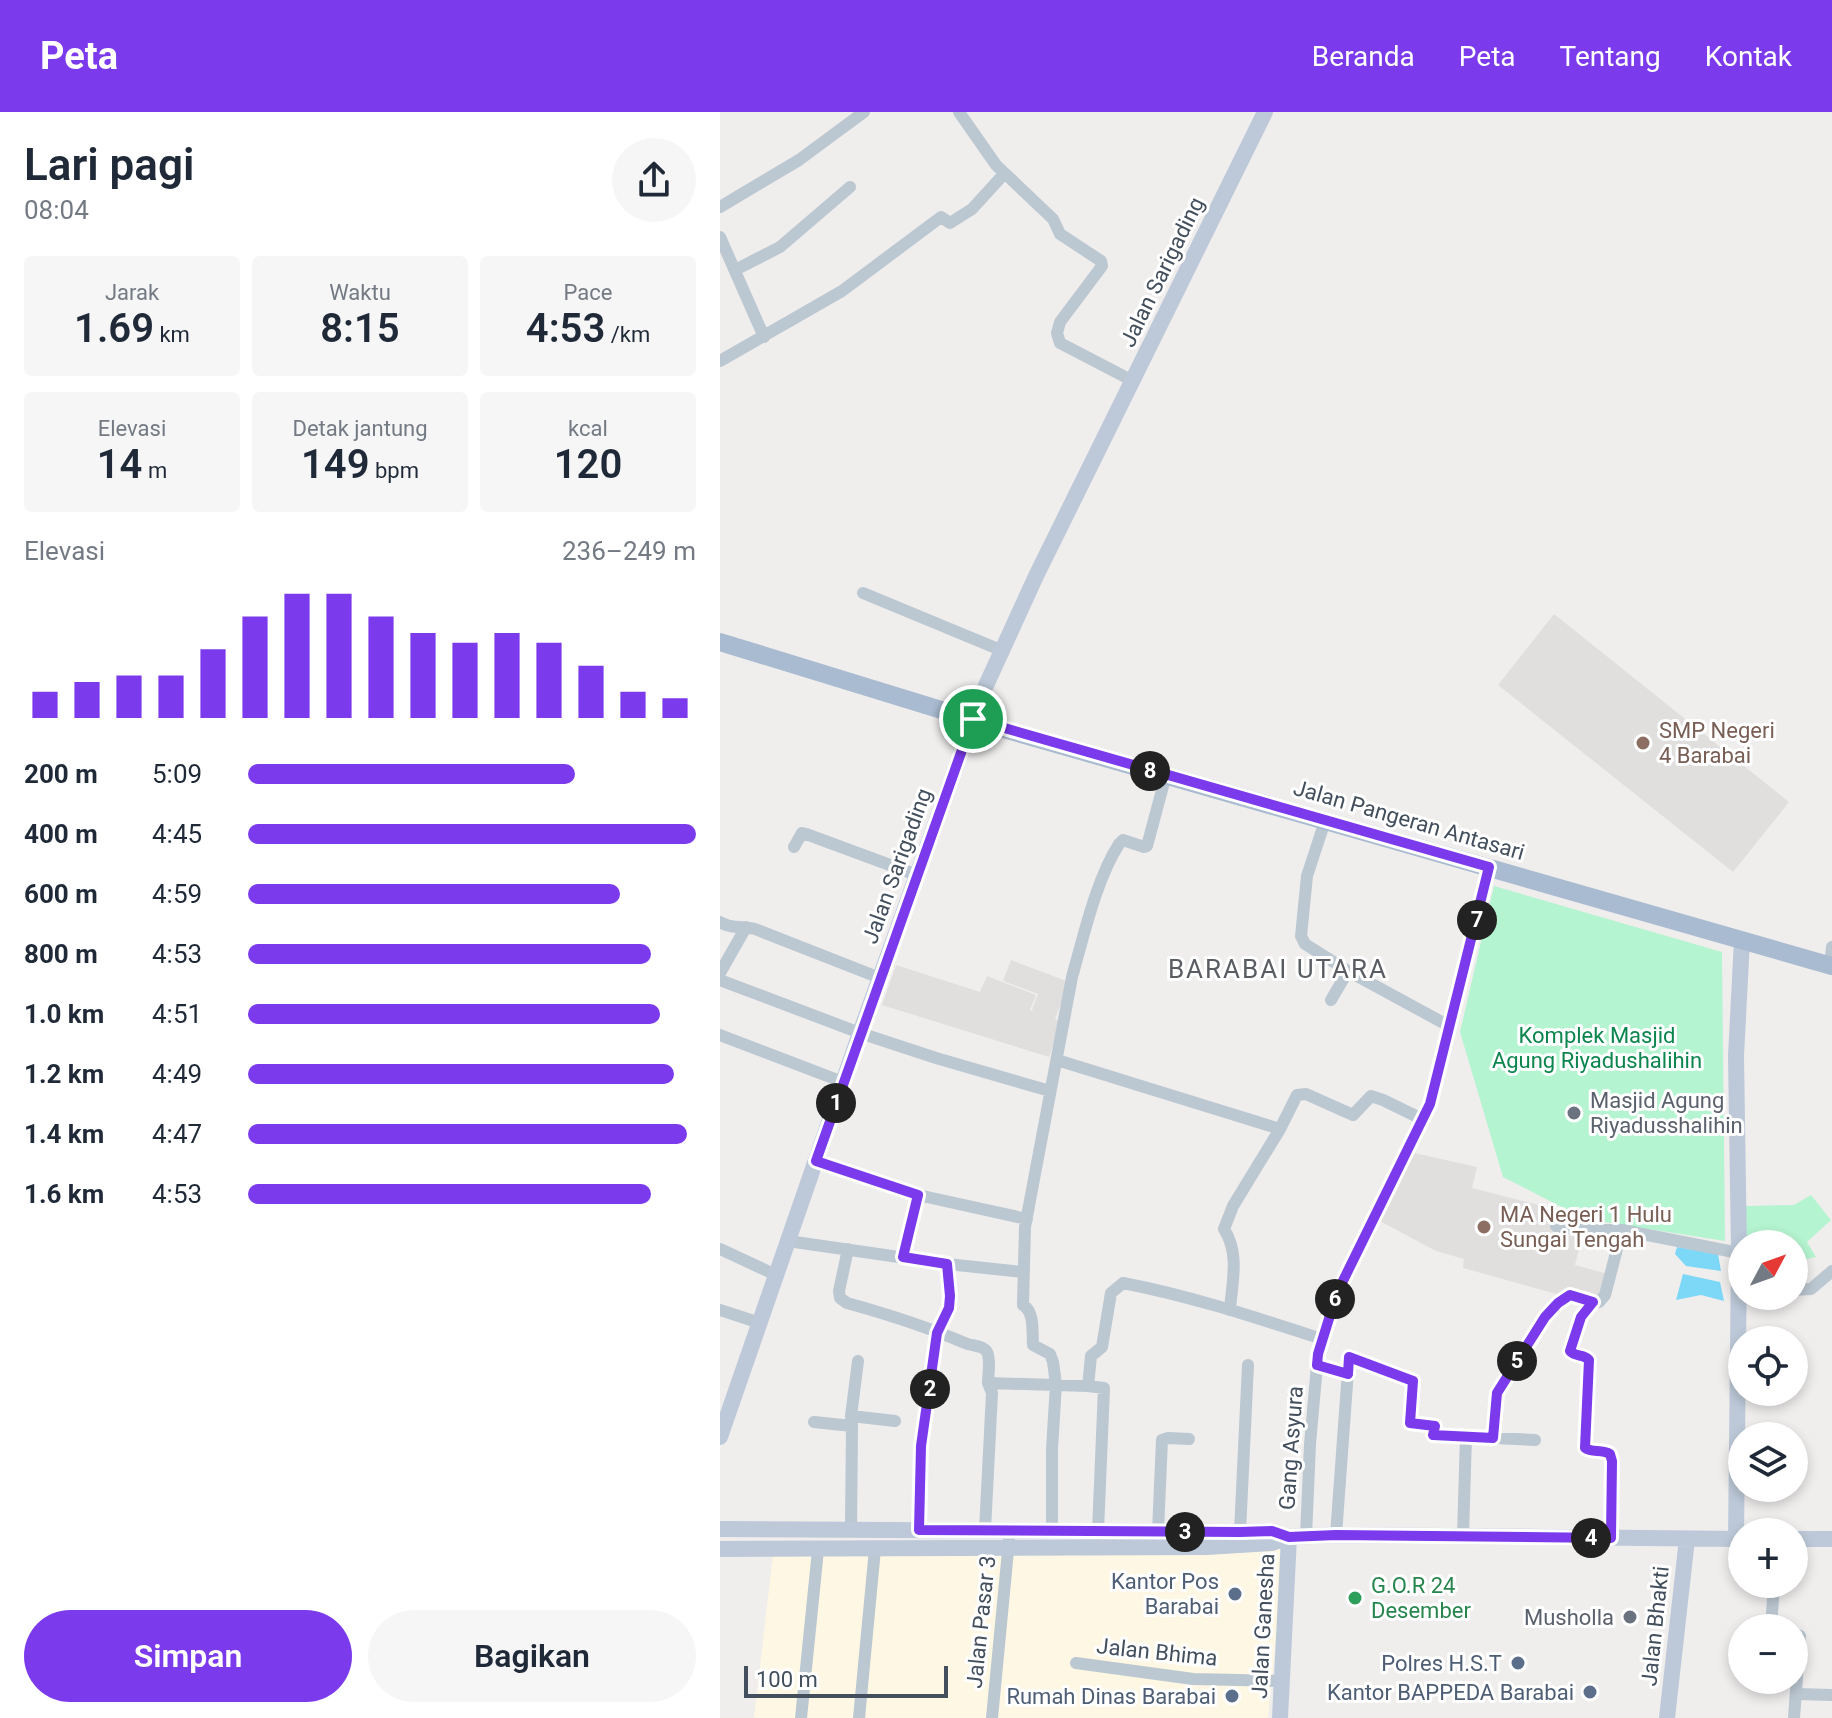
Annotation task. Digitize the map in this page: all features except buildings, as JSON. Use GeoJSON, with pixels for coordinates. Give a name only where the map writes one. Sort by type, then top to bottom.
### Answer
{"type":"FeatureCollection","features":[{"type":"Feature","properties":{"kind":"main road","name":"Jalan Pangeran Antasari"},"geometry":{"type":"LineString","coordinates":[[720,642],[973,719],[1742,940],[1831,959]]}},
{"type":"Feature","properties":{"kind":"street"},"geometry":{"type":"LineString","coordinates":[[720,207],[799,160],[864,112]]}},
{"type":"Feature","properties":{"kind":"street"},"geometry":{"type":"LineString","coordinates":[[959,112],[987,154],[1053,219],[1060,234],[1102,263],[1060,322],[1057,333],[1060,343],[1133,381]]}},
{"type":"Feature","properties":{"kind":"street","name":"Jalan Sarigading"},"geometry":{"type":"LineString","coordinates":[[720,1437],[860,1033],[983,692],[1036,576],[1265,112]]}},
{"type":"Feature","properties":{"kind":"street"},"geometry":{"type":"LineString","coordinates":[[720,361],[842,291],[941,217],[950,223],[972,209],[1004,174]]}},
{"type":"Feature","properties":{"kind":"street"},"geometry":{"type":"LineString","coordinates":[[735,270],[780,247],[850,187]]}},
{"type":"Feature","properties":{"kind":"street"},"geometry":{"type":"LineString","coordinates":[[720,237],[764,337]]}},
{"type":"Feature","properties":{"kind":"street"},"geometry":{"type":"LineString","coordinates":[[863,593],[1003,651]]}},
{"type":"Feature","properties":{"kind":"street"},"geometry":{"type":"LineString","coordinates":[[1052,1531],[1056,1386],[1050,1354],[1033,1345],[1031,1313],[1023,1305],[1027,1219],[1072,977],[1103,878],[1120,841],[1147,846],[1166,775]]}},
{"type":"Feature","properties":{"kind":"street"},"geometry":{"type":"LineString","coordinates":[[1325,821],[1307,876],[1301,936],[1305,944],[1449,1026]]}},
{"type":"Feature","properties":{"kind":"street"},"geometry":{"type":"LineString","coordinates":[[794,847],[802,833],[917,875]]}},
{"type":"Feature","properties":{"kind":"street","name":"Gang Asyura"},"geometry":{"type":"LineString","coordinates":[[1297,1536],[1322,1339],[1337,1293],[1430,1104],[1489,867]]}},
{"type":"Feature","properties":{"kind":"street"},"geometry":{"type":"LineString","coordinates":[[720,922],[730,928],[746,927],[880,978]]}},
{"type":"Feature","properties":{"kind":"street"},"geometry":{"type":"LineString","coordinates":[[720,973],[746,927]]}},
{"type":"Feature","properties":{"kind":"street"},"geometry":{"type":"LineString","coordinates":[[1739,1230],[1736,1056],[1742,940]]}},
{"type":"Feature","properties":{"kind":"street"},"geometry":{"type":"LineString","coordinates":[[1331,1000],[1348,971]]}},
{"type":"Feature","properties":{"kind":"street"},"geometry":{"type":"LineString","coordinates":[[720,980],[860,1033],[1050,1091]]}},
{"type":"Feature","properties":{"kind":"street"},"geometry":{"type":"LineString","coordinates":[[720,1035],[843,1082]]}},
{"type":"Feature","properties":{"kind":"street"},"geometry":{"type":"LineString","coordinates":[[1057,1060],[1280,1129]]}},
{"type":"Feature","properties":{"kind":"street"},"geometry":{"type":"LineString","coordinates":[[1230,1310],[1234,1259],[1231,1241],[1224,1229],[1233,1206],[1297,1095],[1306,1094],[1353,1115],[1371,1096],[1422,1119]]}},
{"type":"Feature","properties":{"kind":"street"},"geometry":{"type":"LineString","coordinates":[[816,1161],[918,1195],[1027,1219]]}},
{"type":"Feature","properties":{"kind":"street"},"geometry":{"type":"LineString","coordinates":[[903,1257],[918,1195]]}},
{"type":"Feature","properties":{"kind":"street"},"geometry":{"type":"LineString","coordinates":[[1556,1226],[1622,1230],[1728,1251]]}},
{"type":"Feature","properties":{"kind":"street"},"geometry":{"type":"LineString","coordinates":[[1493,1438],[1497,1393],[1545,1317],[1558,1303],[1570,1295],[1599,1302],[1605,1295],[1622,1230]]}},
{"type":"Feature","properties":{"kind":"street"},"geometry":{"type":"LineString","coordinates":[[788,1241],[1023,1272]]}},
{"type":"Feature","properties":{"kind":"street"},"geometry":{"type":"LineString","coordinates":[[720,1249],[776,1275]]}},
{"type":"Feature","properties":{"kind":"street"},"geometry":{"type":"LineString","coordinates":[[848,1249],[840,1298],[986,1350],[988,1383],[992,1393],[985,1530]]}},
{"type":"Feature","properties":{"kind":"street"},"geometry":{"type":"LineString","coordinates":[[919,1530],[921,1446],[937,1333],[949,1308],[947,1264]]}},
{"type":"Feature","properties":{"kind":"street"},"geometry":{"type":"LineString","coordinates":[[1808,1289],[1832,1271]]}},
{"type":"Feature","properties":{"kind":"street"},"geometry":{"type":"LineString","coordinates":[[1088,1386],[1091,1356],[1102,1347],[1111,1293],[1123,1283],[1230,1310],[1322,1339]]}},
{"type":"Feature","properties":{"kind":"street"},"geometry":{"type":"LineString","coordinates":[[1593,1302],[1581,1317],[1570,1351],[1589,1360],[1585,1448],[1589,1451],[1604,1450],[1610,1454],[1612,1461],[1611,1538]]}},
{"type":"Feature","properties":{"kind":"street"},"geometry":{"type":"LineString","coordinates":[[720,1310],[760,1323]]}},
{"type":"Feature","properties":{"kind":"street"},"geometry":{"type":"LineString","coordinates":[[1739,1518],[1740,1310]]}},
{"type":"Feature","properties":{"kind":"street"},"geometry":{"type":"LineString","coordinates":[[1336,1535],[1349,1357],[1413,1381],[1410,1423],[1435,1426],[1433,1435],[1535,1440]]}},
{"type":"Feature","properties":{"kind":"street"},"geometry":{"type":"LineString","coordinates":[[851,1529],[851,1421],[858,1361]]}},
{"type":"Feature","properties":{"kind":"street"},"geometry":{"type":"LineString","coordinates":[[1240,1532],[1248,1365]]}},
{"type":"Feature","properties":{"kind":"street"},"geometry":{"type":"LineString","coordinates":[[1317,1365],[1348,1374]]}},
{"type":"Feature","properties":{"kind":"street"},"geometry":{"type":"LineString","coordinates":[[988,1383],[1104,1388],[1098,1531]]}},
{"type":"Feature","properties":{"kind":"street"},"geometry":{"type":"LineString","coordinates":[[814,1422],[895,1421]]}},
{"type":"Feature","properties":{"kind":"street"},"geometry":{"type":"LineString","coordinates":[[1463,1536],[1466,1436]]}},
{"type":"Feature","properties":{"kind":"street"},"geometry":{"type":"LineString","coordinates":[[1158,1531],[1162,1440],[1189,1439]]}},
{"type":"Feature","properties":{"kind":"street"},"geometry":{"type":"LineString","coordinates":[[720,1529],[1272,1531],[1297,1536],[1728,1539]]}},
{"type":"Feature","properties":{"kind":"street","name":"Jalan Pasar 3"},"geometry":{"type":"LineString","coordinates":[[992,1718],[1010,1530]]}},
{"type":"Feature","properties":{"kind":"street"},"geometry":{"type":"LineString","coordinates":[[720,1549],[1207,1547],[1272,1543],[1297,1536]]}},
{"type":"Feature","properties":{"kind":"street","name":"Jalan Ganesha"},"geometry":{"type":"LineString","coordinates":[[1280,1718],[1297,1536]]}},
{"type":"Feature","properties":{"kind":"street","name":"Jalan Bhakti"},"geometry":{"type":"LineString","coordinates":[[1667,1718],[1687,1539]]}},
{"type":"Feature","properties":{"kind":"street"},"geometry":{"type":"LineString","coordinates":[[1808,1539],[1832,1539]]}},
{"type":"Feature","properties":{"kind":"street"},"geometry":{"type":"LineString","coordinates":[[859,1718],[875,1549]]}},
{"type":"Feature","properties":{"kind":"street"},"geometry":{"type":"LineString","coordinates":[[801,1718],[818,1550]]}},
{"type":"Feature","properties":{"kind":"street","name":"Jalan Bhima"},"geometry":{"type":"LineString","coordinates":[[1076,1663],[1193,1679],[1283,1681]]}},
{"type":"Feature","properties":{"kind":"street"},"geometry":{"type":"LineString","coordinates":[[1794,1718],[1796,1694],[1832,1695]]}},
{"type":"Feature","properties":{"kind":"shaded area","name":"SMP Negeri 4 Barabai"},"geometry":{"type":"Polygon","coordinates":[[[1554,614],[1789,802],[1733,872],[1498,685],[1554,614]]]}},
{"type":"Feature","properties":{"kind":"shaded area"},"geometry":{"type":"Polygon","coordinates":[[[1011,960],[1069,982],[1055,1019],[1061,1022],[1049,1057],[882,1005],[896,965],[980,992],[987,976],[1036,995],[1030,1010],[1033,1012],[1038,994],[1003,981],[1011,960]]]}},
{"type":"Feature","properties":{"kind":"shaded area","name":"MA Negeri 1 Hulu Sungai Tengah"},"geometry":{"type":"Polygon","coordinates":[[[1405,1151],[1477,1167],[1472,1188],[1559,1210],[1582,1236],[1575,1265],[1608,1274],[1600,1306],[1463,1268],[1464,1259],[1436,1251],[1376,1219],[1405,1151]]]}},
{"type":"Feature","properties":{"kind":"shaded area"},"geometry":{"type":"Polygon","coordinates":[[[1285,1545],[1268,1718],[754,1718],[773,1555],[1285,1545]]]}},
{"type":"Feature","properties":{"kind":"green space","name":"Komplek Masjid Agung Riyadushalihin"},"geometry":{"type":"Polygon","coordinates":[[[1494,886],[1722,952],[1725,1241],[1585,1219],[1503,1177],[1460,1032],[1494,886]]]}},
{"type":"Feature","properties":{"kind":"green space"},"geometry":{"type":"Polygon","coordinates":[[[1811,1195],[1831,1220],[1808,1241],[1808,1230],[1746,1230],[1745,1206],[1794,1205],[1811,1195]]]}},
{"type":"Feature","properties":{"kind":"green space"},"geometry":{"type":"Polygon","coordinates":[[[1808,1244],[1816,1257],[1808,1259],[1808,1244]]]}},
{"type":"Feature","properties":{"kind":"water"},"geometry":{"type":"Polygon","coordinates":[[[1677,1247],[1718,1254],[1721,1271],[1686,1266],[1675,1254],[1677,1247]]]}},
{"type":"Feature","properties":{"kind":"water"},"geometry":{"type":"Polygon","coordinates":[[[1683,1274],[1720,1282],[1724,1301],[1701,1295],[1676,1300],[1683,1274]]]}},
{"type":"Feature","properties":{"kind":"place","name":"SMP Negeri 4 Barabai"},"geometry":{"type":"Point","coordinates":[1643,743]}},
{"type":"Feature","properties":{"kind":"place","name":"Masjid Agung Riyadusshalihin"},"geometry":{"type":"Point","coordinates":[1574,1113]}},
{"type":"Feature","properties":{"kind":"place","name":"MA Negeri 1 Hulu Sungai Tengah"},"geometry":{"type":"Point","coordinates":[1484,1227]}},
{"type":"Feature","properties":{"kind":"place","name":"Kantor Pos Barabai"},"geometry":{"type":"Point","coordinates":[1235,1594]}},
{"type":"Feature","properties":{"kind":"place","name":"G.O.R 24 Desember"},"geometry":{"type":"Point","coordinates":[1355,1598]}},
{"type":"Feature","properties":{"kind":"place","name":"Musholla"},"geometry":{"type":"Point","coordinates":[1630,1617]}},
{"type":"Feature","properties":{"kind":"place","name":"Polres H.S.T"},"geometry":{"type":"Point","coordinates":[1518,1663]}},
{"type":"Feature","properties":{"kind":"place","name":"Kantor BAPPEDA Barabai"},"geometry":{"type":"Point","coordinates":[1590,1692]}},
{"type":"Feature","properties":{"kind":"place","name":"Rumah Dinas Barabai"},"geometry":{"type":"Point","coordinates":[1232,1696]}},
{"type":"Feature","properties":{"kind":"district","name":"BARABAI UTARA"},"geometry":{"type":"Point","coordinates":[1278,969]}},
{"type":"Feature","properties":{"kind":"route"},"geometry":{"type":"LineString","coordinates":[[973,719],[1489,867],[1430,1104],[1337,1293],[1317,1365],[1348,1374],[1349,1357],[1413,1381],[1410,1423],[1435,1426],[1433,1435],[1493,1438],[1497,1393],[1545,1317],[1570,1295],[1593,1302],[1581,1317],[1570,1351],[1589,1360],[1585,1448],[1589,1451],[1604,1450],[1610,1454],[1612,1461],[1611,1538],[1289,1537],[1272,1531],[919,1530],[921,1446],[937,1333],[949,1308],[947,1264],[903,1257],[918,1195],[816,1161],[973,719]]}}]}
